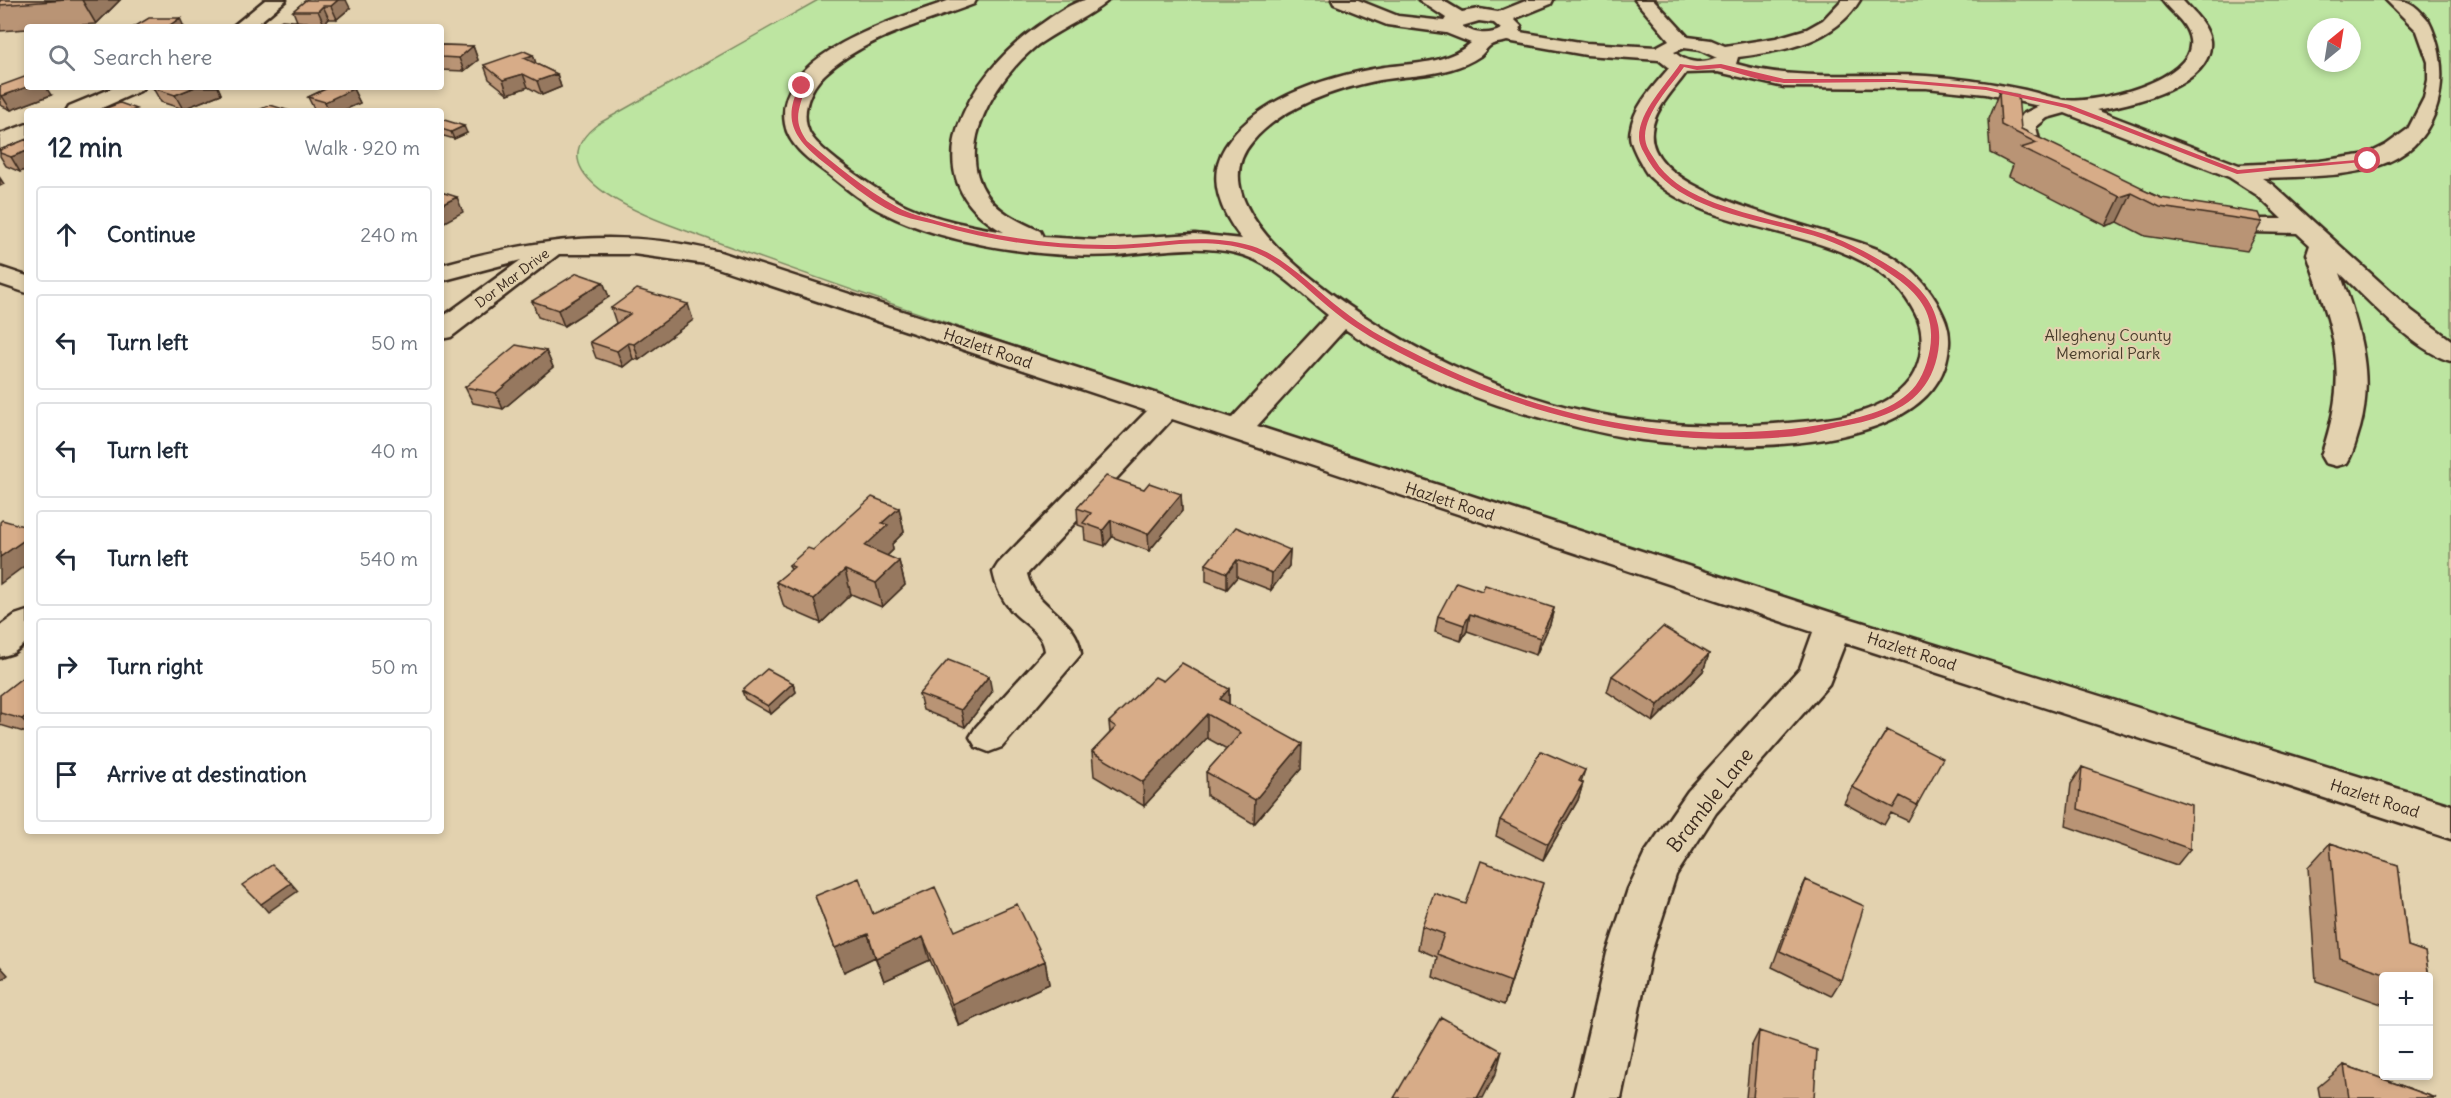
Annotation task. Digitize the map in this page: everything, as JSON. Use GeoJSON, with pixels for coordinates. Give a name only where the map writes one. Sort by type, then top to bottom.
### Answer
{"type":"FeatureCollection","features":[{"type":"Feature","properties":{"kind":"street"},"geometry":{"type":"LineString","coordinates":[[246,24],[277,0]]}},
{"type":"Feature","properties":{"kind":"street"},"geometry":{"type":"LineString","coordinates":[[967,0],[863,41],[828,60],[802,86],[796,100],[795,125],[799,134],[812,149],[857,186],[898,212],[982,236],[1048,244],[1117,247],[1183,240],[1213,241],[1249,248],[1270,256]]}},
{"type":"Feature","properties":{"kind":"street"},"geometry":{"type":"LineString","coordinates":[[1048,244],[1006,223],[973,196],[965,169],[969,121],[988,81],[1023,46],[1037,35],[1099,0]]}},
{"type":"Feature","properties":{"kind":"street"},"geometry":{"type":"LineString","coordinates":[[1341,0],[1394,21],[1456,23],[1479,15],[1503,26],[1586,50],[1676,54],[1704,44],[1723,59],[1758,77],[1784,81],[1894,81],[1954,84],[2068,107],[2237,172],[2265,190],[2402,318],[2451,353]]}},
{"type":"Feature","properties":{"kind":"street"},"geometry":{"type":"LineString","coordinates":[[1428,0],[1456,23],[1462,35],[1480,38],[1544,0]]}},
{"type":"Feature","properties":{"kind":"street"},"geometry":{"type":"LineString","coordinates":[[1644,0],[1676,54]]}},
{"type":"Feature","properties":{"kind":"street"},"geometry":{"type":"LineString","coordinates":[[1723,59],[1800,38],[1837,18],[1848,8],[1851,0]]}},
{"type":"Feature","properties":{"kind":"street"},"geometry":{"type":"LineString","coordinates":[[2070,175],[2034,157],[2027,148],[2025,125],[2040,113],[2123,98],[2160,86],[2193,66],[2200,55],[2202,42],[2195,27],[2171,0]]}},
{"type":"Feature","properties":{"kind":"street"},"geometry":{"type":"LineString","coordinates":[[2237,172],[2368,161],[2394,149],[2425,125],[2437,110],[2444,94],[2447,78],[2446,64],[2435,34],[2427,24],[2395,0]]}},
{"type":"Feature","properties":{"kind":"street"},"geometry":{"type":"LineString","coordinates":[[1480,38],[1481,45],[1459,61],[1356,80],[1295,101],[1258,123],[1243,138],[1233,153],[1228,168],[1227,184],[1240,218],[1270,256],[1343,315],[1409,354],[1487,390],[1561,414],[1649,431],[1742,437],[1787,434],[1861,420],[1889,410],[1909,398],[1922,384],[1929,369],[1936,331],[1923,297],[1910,283],[1852,247],[1796,228],[1743,215],[1692,195],[1672,183],[1648,157],[1641,142],[1644,120],[1676,54]]}},
{"type":"Feature","properties":{"kind":"street"},"geometry":{"type":"LineString","coordinates":[[84,108],[127,90]]}},
{"type":"Feature","properties":{"kind":"street"},"geometry":{"type":"LineString","coordinates":[[0,142],[24,132]]}},
{"type":"Feature","properties":{"kind":"street"},"geometry":{"type":"LineString","coordinates":[[2195,226],[2303,226]]}},
{"type":"Feature","properties":{"kind":"street","name":"Hazlett Road"},"geometry":{"type":"LineString","coordinates":[[444,272],[510,255],[554,247],[628,246],[711,257],[1833,626],[2451,822]]}},
{"type":"Feature","properties":{"kind":"street","name":"Dor Mar Drive"},"geometry":{"type":"LineString","coordinates":[[444,329],[554,247]]}},
{"type":"Feature","properties":{"kind":"street"},"geometry":{"type":"LineString","coordinates":[[2327,247],[2320,249],[2319,254],[2340,315],[2352,372],[2349,414],[2336,456]]}},
{"type":"Feature","properties":{"kind":"street"},"geometry":{"type":"LineString","coordinates":[[0,275],[24,284]]}},
{"type":"Feature","properties":{"kind":"street"},"geometry":{"type":"LineString","coordinates":[[1246,420],[1343,315]]}},
{"type":"Feature","properties":{"kind":"street"},"geometry":{"type":"LineString","coordinates":[[989,737],[1063,654],[1061,638],[1025,603],[1011,583],[1010,572],[1166,408]]}},
{"type":"Feature","properties":{"kind":"street"},"geometry":{"type":"LineString","coordinates":[[0,644],[24,626]]}},
{"type":"Feature","properties":{"kind":"street","name":"Bramble Lane"},"geometry":{"type":"LineString","coordinates":[[1597,1098],[1629,953],[1649,889],[1660,865],[1702,802],[1816,674],[1833,626]]}},
{"type":"Feature","properties":{"kind":"green space","name":"Allegheny County Memorial Park"},"geometry":{"type":"Polygon","coordinates":[[[818,0],[2451,0],[2451,811],[1924,644],[1398,473],[949,324],[770,261],[642,214],[620,203],[600,190],[585,175],[578,159],[581,142],[598,124],[818,0]]]}},
{"type":"Feature","properties":{"kind":"building"},"geometry":{"type":"Polygon","coordinates":[[[0,0],[67,0],[0,5],[0,0]]]}},
{"type":"Feature","properties":{"kind":"building"},"geometry":{"type":"Polygon","coordinates":[[[306,0],[338,0],[331,6],[323,6],[318,11],[293,11],[306,0]]]}},
{"type":"Feature","properties":{"kind":"building"},"geometry":{"type":"Polygon","coordinates":[[[149,18],[180,18],[171,24],[139,24],[149,18]]]}},
{"type":"Feature","properties":{"kind":"building"},"geometry":{"type":"Polygon","coordinates":[[[282,20],[306,22],[302,24],[275,24],[282,20]]]}},
{"type":"Feature","properties":{"kind":"building"},"geometry":{"type":"Polygon","coordinates":[[[444,45],[473,46],[459,58],[444,57],[444,45]]]}},
{"type":"Feature","properties":{"kind":"building"},"geometry":{"type":"Polygon","coordinates":[[[524,51],[533,55],[524,58],[557,74],[537,81],[523,74],[503,80],[484,65],[524,51]]]}},
{"type":"Feature","properties":{"kind":"building"},"geometry":{"type":"Polygon","coordinates":[[[24,77],[24,88],[2,96],[0,86],[24,77]]]}},
{"type":"Feature","properties":{"kind":"building"},"geometry":{"type":"Polygon","coordinates":[[[159,90],[188,90],[175,95],[159,90]]]}},
{"type":"Feature","properties":{"kind":"building"},"geometry":{"type":"Polygon","coordinates":[[[324,90],[351,90],[325,102],[308,97],[324,90]]]}},
{"type":"Feature","properties":{"kind":"building"},"geometry":{"type":"Polygon","coordinates":[[[1999,92],[2018,95],[2021,129],[2143,188],[2141,189],[2161,198],[2259,213],[2263,222],[2160,207],[2132,193],[2120,197],[2021,148],[2037,143],[2001,125],[1999,92]]]}},
{"type":"Feature","properties":{"kind":"building"},"geometry":{"type":"Polygon","coordinates":[[[120,103],[134,108],[106,108],[120,103]]]}},
{"type":"Feature","properties":{"kind":"building"},"geometry":{"type":"Polygon","coordinates":[[[270,105],[280,108],[264,108],[270,105]]]}},
{"type":"Feature","properties":{"kind":"building"},"geometry":{"type":"Polygon","coordinates":[[[444,120],[464,126],[451,132],[444,130],[444,120]]]}},
{"type":"Feature","properties":{"kind":"building"},"geometry":{"type":"Polygon","coordinates":[[[24,140],[24,152],[11,157],[0,153],[0,150],[24,140]]]}},
{"type":"Feature","properties":{"kind":"building"},"geometry":{"type":"Polygon","coordinates":[[[444,193],[457,197],[444,204],[444,193]]]}},
{"type":"Feature","properties":{"kind":"building"},"geometry":{"type":"Polygon","coordinates":[[[577,273],[603,282],[558,310],[532,301],[577,273]]]}},
{"type":"Feature","properties":{"kind":"building"},"geometry":{"type":"Polygon","coordinates":[[[637,289],[688,304],[634,344],[628,343],[617,351],[590,342],[630,314],[611,308],[637,289]]]}},
{"type":"Feature","properties":{"kind":"building"},"geometry":{"type":"Polygon","coordinates":[[[516,345],[546,351],[496,393],[465,387],[516,345]]]}},
{"type":"Feature","properties":{"kind":"building"},"geometry":{"type":"Polygon","coordinates":[[[1106,476],[1144,489],[1149,483],[1181,494],[1148,534],[1111,520],[1103,530],[1083,523],[1091,513],[1077,508],[1106,476]]]}},
{"type":"Feature","properties":{"kind":"building"},"geometry":{"type":"Polygon","coordinates":[[[872,497],[899,508],[882,523],[888,525],[865,546],[899,561],[876,583],[845,570],[814,599],[776,582],[794,567],[789,565],[808,548],[813,550],[872,497]]]}},
{"type":"Feature","properties":{"kind":"building"},"geometry":{"type":"Polygon","coordinates":[[[2,520],[24,526],[24,540],[0,557],[0,522],[2,520]]]}},
{"type":"Feature","properties":{"kind":"building"},"geometry":{"type":"Polygon","coordinates":[[[1236,527],[1290,550],[1272,573],[1237,560],[1227,573],[1206,564],[1236,527]]]}},
{"type":"Feature","properties":{"kind":"building"},"geometry":{"type":"Polygon","coordinates":[[[1456,582],[1482,591],[1485,585],[1554,608],[1540,638],[1470,614],[1464,625],[1438,616],[1456,582]]]}},
{"type":"Feature","properties":{"kind":"building"},"geometry":{"type":"Polygon","coordinates":[[[1663,627],[1709,654],[1658,705],[1612,676],[1663,627]]]}},
{"type":"Feature","properties":{"kind":"building"},"geometry":{"type":"Polygon","coordinates":[[[948,660],[989,676],[961,710],[919,694],[948,660]]]}},
{"type":"Feature","properties":{"kind":"building"},"geometry":{"type":"Polygon","coordinates":[[[1182,663],[1229,689],[1220,699],[1302,744],[1255,800],[1206,772],[1241,733],[1207,714],[1143,782],[1092,752],[1116,727],[1109,722],[1155,677],[1163,681],[1182,663]]]}},
{"type":"Feature","properties":{"kind":"building"},"geometry":{"type":"Polygon","coordinates":[[[767,669],[793,683],[768,706],[742,691],[767,669]]]}},
{"type":"Feature","properties":{"kind":"building"},"geometry":{"type":"Polygon","coordinates":[[[24,676],[24,717],[22,719],[0,713],[0,695],[24,676]]]}},
{"type":"Feature","properties":{"kind":"building"},"geometry":{"type":"Polygon","coordinates":[[[1887,730],[1943,758],[1917,805],[1900,796],[1893,808],[1852,787],[1887,730]]]}},
{"type":"Feature","properties":{"kind":"building"},"geometry":{"type":"Polygon","coordinates":[[[1541,751],[1585,770],[1579,781],[1583,783],[1548,844],[1500,820],[1541,751]]]}},
{"type":"Feature","properties":{"kind":"building"},"geometry":{"type":"Polygon","coordinates":[[[2082,767],[2191,805],[2190,849],[2078,809],[2082,767]]]}},
{"type":"Feature","properties":{"kind":"building"},"geometry":{"type":"Polygon","coordinates":[[[2330,843],[2398,865],[2408,946],[2425,952],[2428,972],[2381,972],[2340,958],[2330,843]]]}},
{"type":"Feature","properties":{"kind":"building"},"geometry":{"type":"Polygon","coordinates":[[[1481,861],[1543,883],[1511,982],[1437,954],[1444,934],[1422,926],[1434,893],[1466,904],[1481,861]]]}},
{"type":"Feature","properties":{"kind":"building"},"geometry":{"type":"Polygon","coordinates":[[[272,865],[291,883],[261,904],[242,885],[272,865]]]}},
{"type":"Feature","properties":{"kind":"building"},"geometry":{"type":"Polygon","coordinates":[[[859,878],[873,914],[935,887],[955,931],[1017,904],[1045,961],[952,1004],[923,937],[876,958],[868,934],[835,948],[815,896],[859,878]]]}},
{"type":"Feature","properties":{"kind":"building"},"geometry":{"type":"Polygon","coordinates":[[[1806,880],[1864,906],[1841,980],[1780,951],[1806,880]]]}},
{"type":"Feature","properties":{"kind":"building"},"geometry":{"type":"Polygon","coordinates":[[[1441,1017],[1502,1051],[1477,1098],[1394,1098],[1441,1017]]]}},
{"type":"Feature","properties":{"kind":"building"},"geometry":{"type":"Polygon","coordinates":[[[1759,1031],[1817,1050],[1814,1098],[1753,1098],[1759,1031]]]}},
{"type":"Feature","properties":{"kind":"building"},"geometry":{"type":"Polygon","coordinates":[[[2344,1065],[2379,1078],[2379,1080],[2386,1080],[2436,1098],[2349,1098],[2344,1065]]]}},
{"type":"Feature","properties":{"kind":"route"},"geometry":{"type":"LineString","coordinates":[[802,86],[796,100],[794,116],[795,125],[805,143],[857,186],[898,212],[982,236],[1048,244],[1117,247],[1183,240],[1235,244],[1270,256],[1343,315],[1370,333],[1454,376],[1487,390],[1561,414],[1607,425],[1700,435],[1742,437],[1787,434],[1861,420],[1889,410],[1909,398],[1922,384],[1929,369],[1936,331],[1923,297],[1910,283],[1874,259],[1852,247],[1827,238],[1716,206],[1672,183],[1657,170],[1641,142],[1641,131],[1644,120],[1683,65],[1697,68],[1721,66],[1758,77],[1784,81],[1894,81],[1986,88],[2068,107],[2237,172],[2368,161]]}}]}
